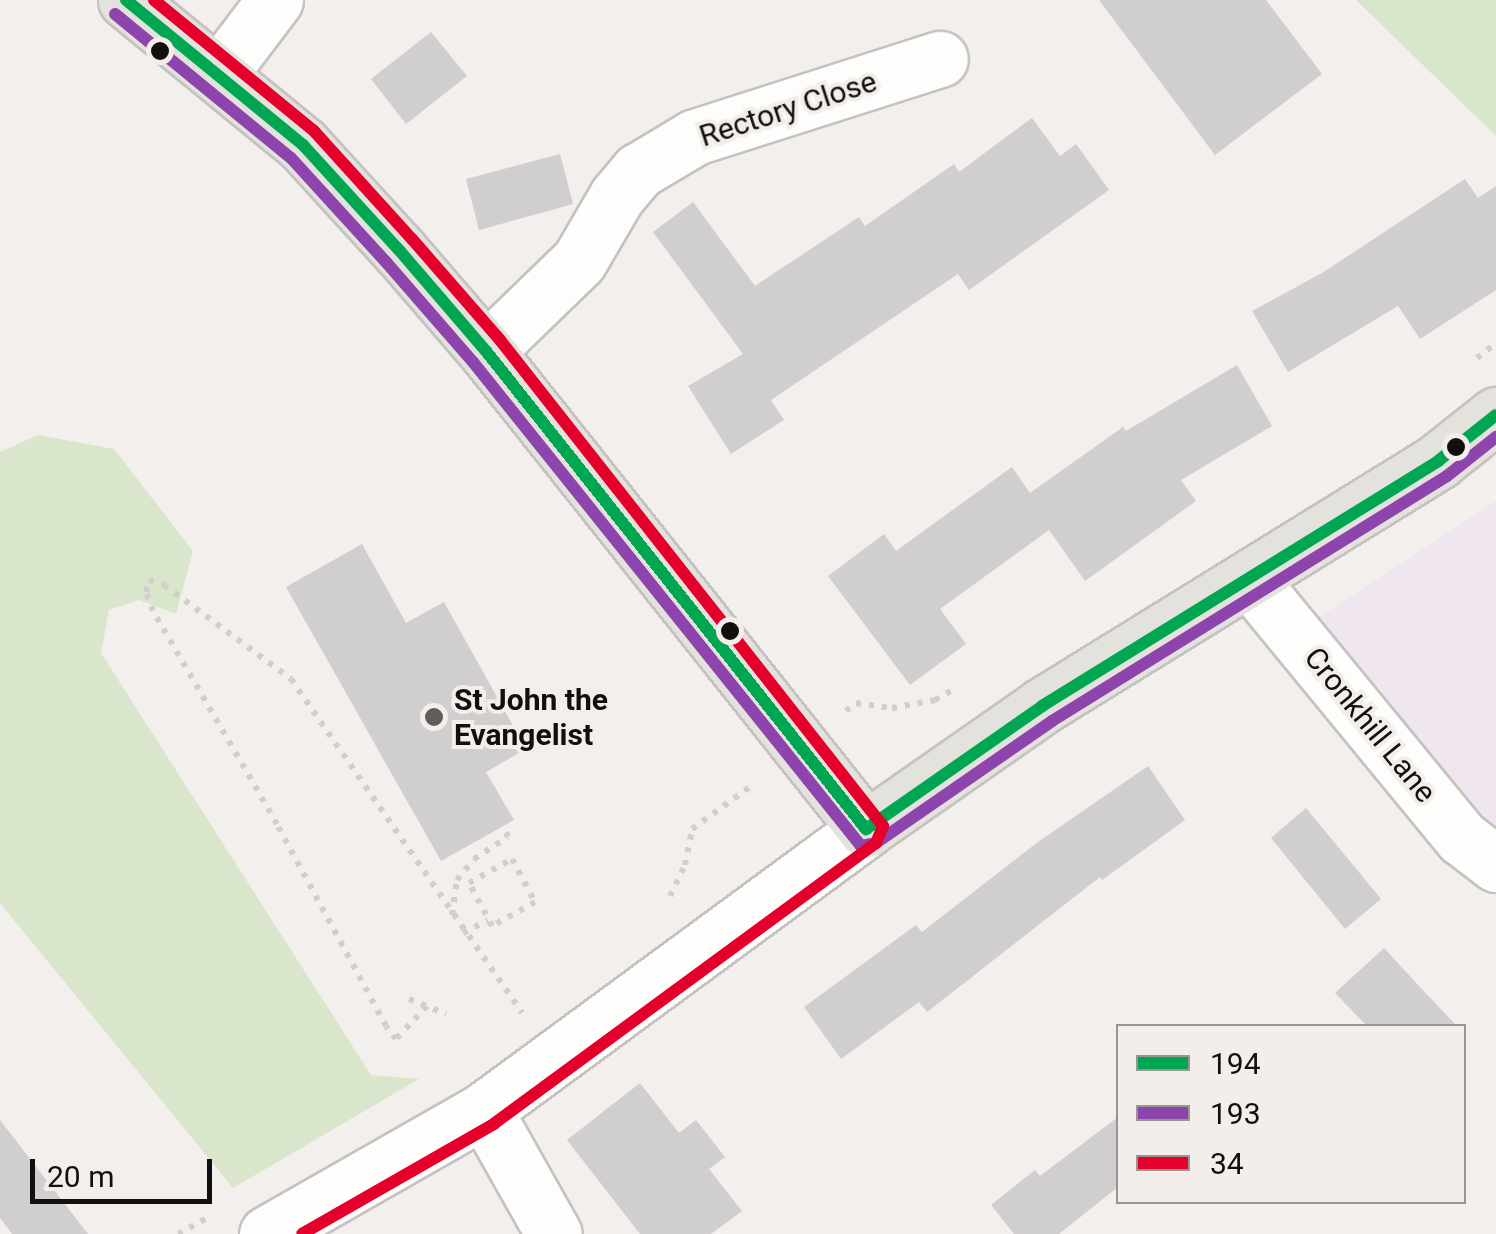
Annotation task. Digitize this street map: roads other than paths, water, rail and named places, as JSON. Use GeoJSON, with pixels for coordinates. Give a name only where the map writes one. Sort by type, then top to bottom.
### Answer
{"type":"FeatureCollection","features":[{"type":"Feature","properties":{"kind":"main road"},"geometry":{"type":"LineString","coordinates":[[126,0],[303,145],[486,351],[866,829],[1042,706],[1438,462],[1496,416]]}},
{"type":"Feature","properties":{"kind":"street"},"geometry":{"type":"LineString","coordinates":[[219,74],[275,0]]}},
{"type":"Feature","properties":{"kind":"street","name":"Rectory Close"},"geometry":{"type":"LineString","coordinates":[[486,351],[580,261],[617,196],[638,171],[695,138],[940,59]]}},
{"type":"Feature","properties":{"kind":"street","name":"Cronkhill Lane"},"geometry":{"type":"LineString","coordinates":[[1250,579],[1462,838],[1496,864]]}},
{"type":"Feature","properties":{"kind":"street"},"geometry":{"type":"LineString","coordinates":[[267,1234],[484,1110],[866,829]]}},
{"type":"Feature","properties":{"kind":"street"},"geometry":{"type":"LineString","coordinates":[[484,1110],[554,1234]]}},
{"type":"Feature","properties":{"kind":"place","name":"St John the Evangelist"},"geometry":{"type":"Point","coordinates":[434,717]}}]}
